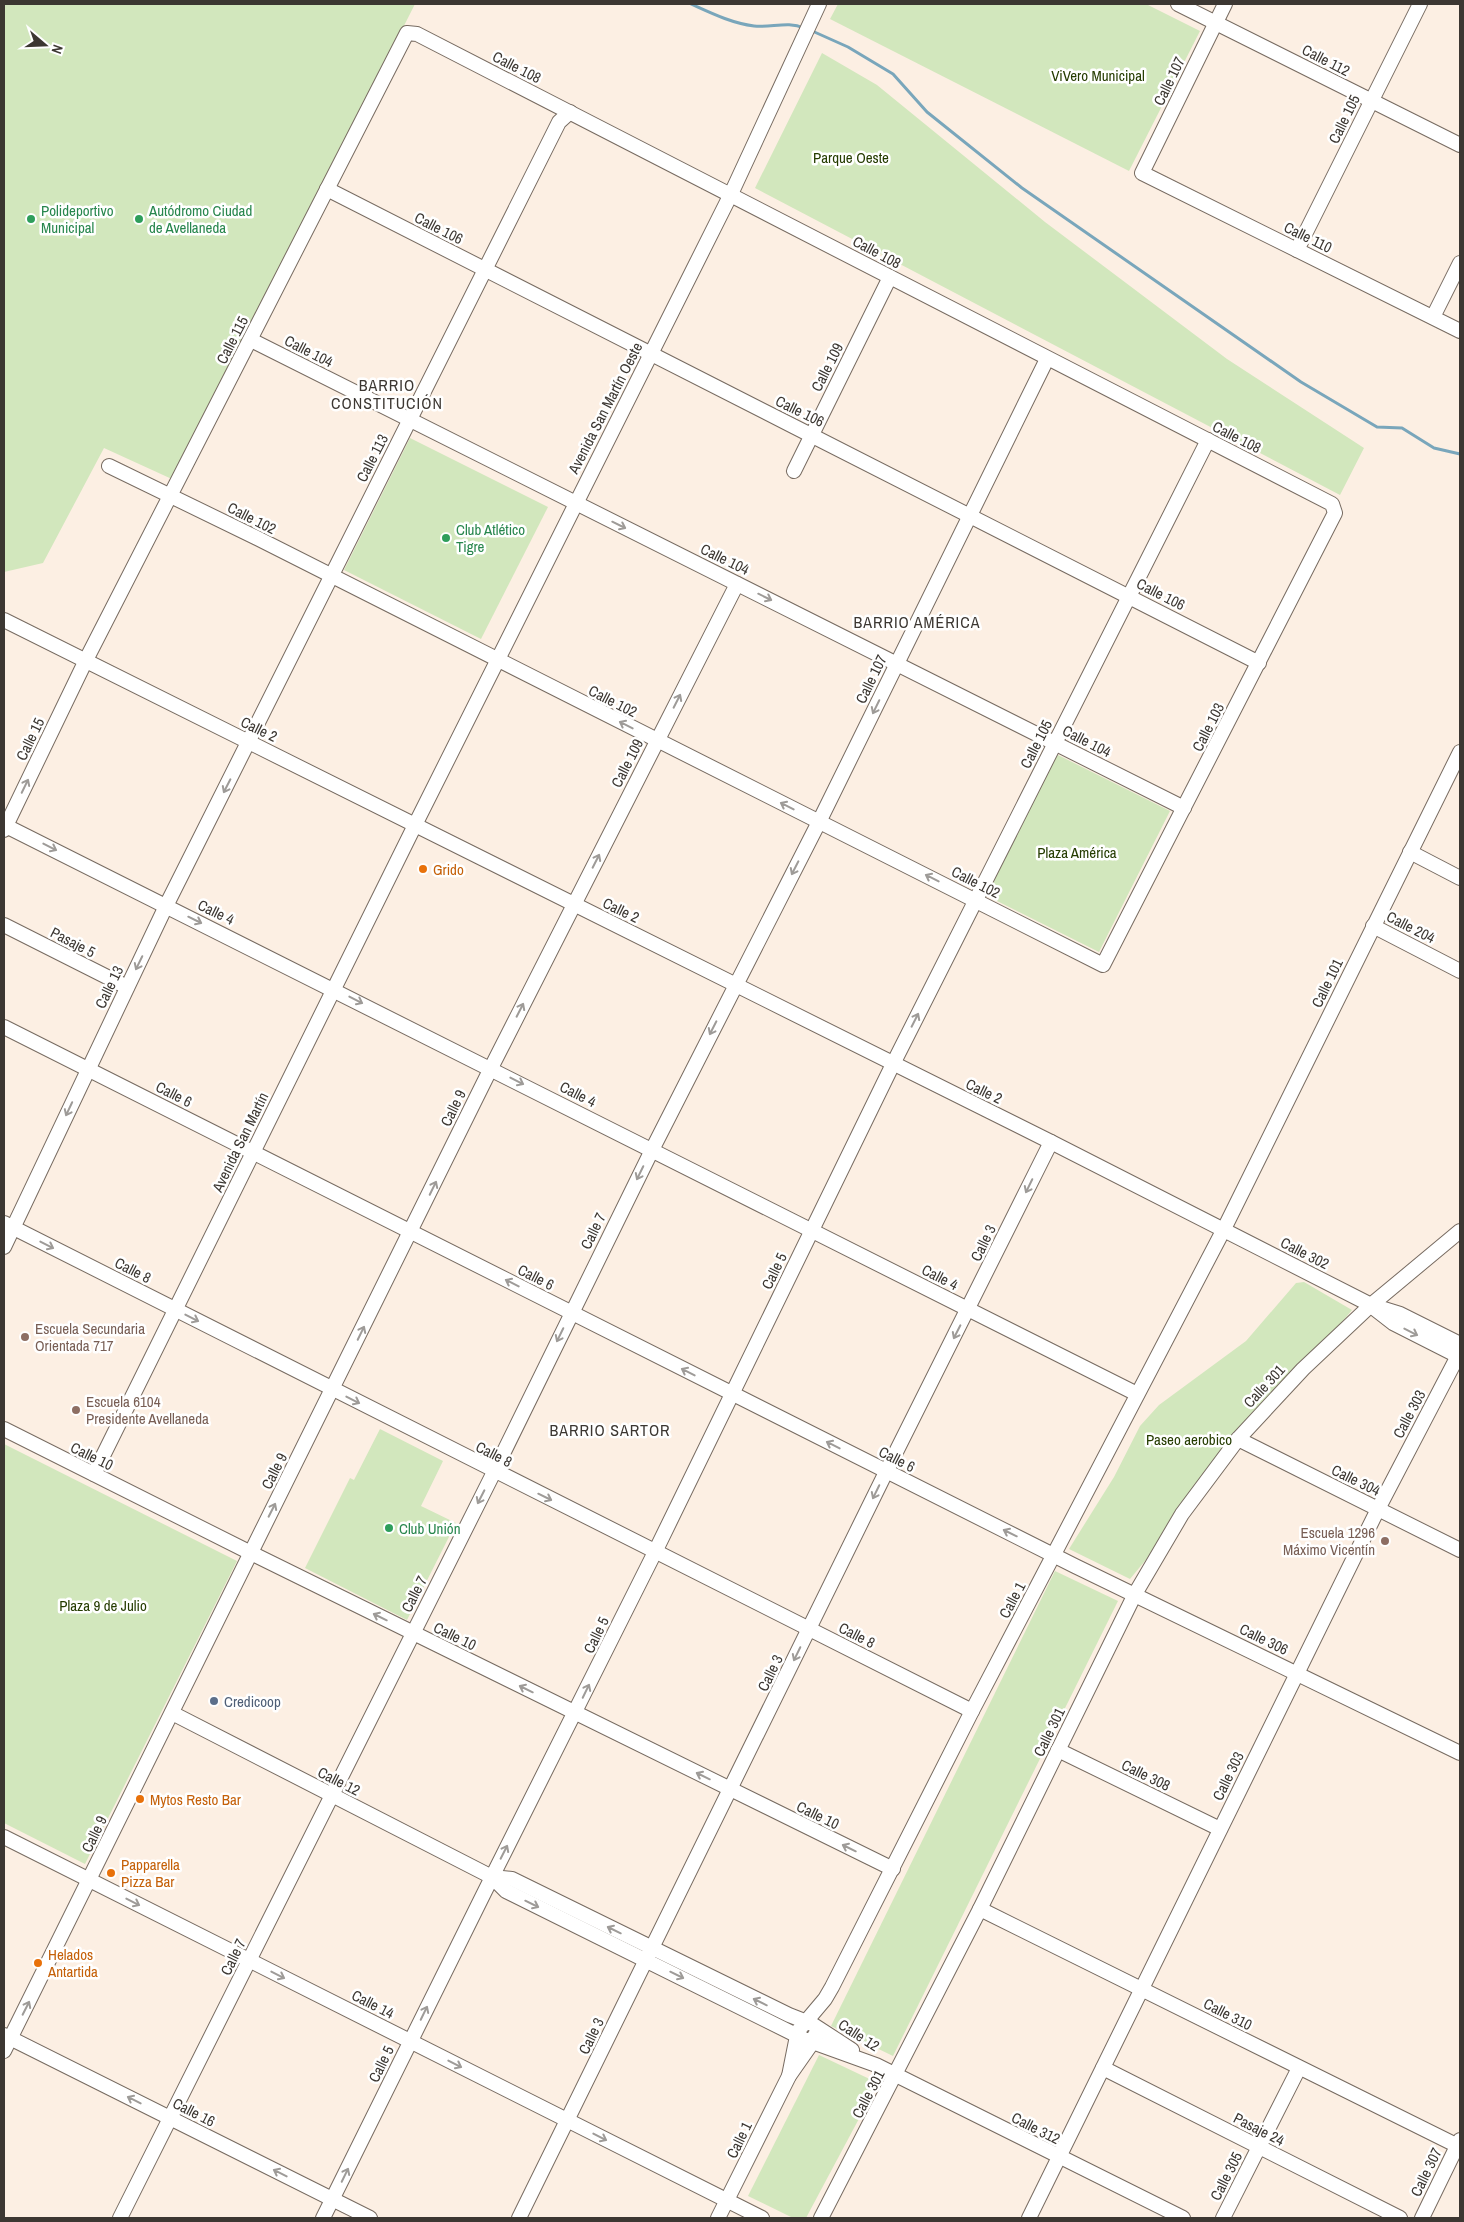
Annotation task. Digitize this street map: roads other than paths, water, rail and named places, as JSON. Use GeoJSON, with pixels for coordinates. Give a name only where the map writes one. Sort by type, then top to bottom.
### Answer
{"type":"FeatureCollection","features":[{"type":"Feature","properties":{"kind":"street","name":"Calle 112"},"geometry":{"type":"LineString","coordinates":[[1178,4],[1460,145]]}},
{"type":"Feature","properties":{"kind":"street","name":"Calle 107"},"geometry":{"type":"LineString","coordinates":[[1142,173],[1224,4]]}},
{"type":"Feature","properties":{"kind":"street","name":"Calle 105"},"geometry":{"type":"LineString","coordinates":[[1297,250],[1420,4]]}},
{"type":"Feature","properties":{"kind":"street","name":"Avenida San Martín Oeste"},"geometry":{"type":"LineString","coordinates":[[415,825],[730,194],[817,8]]}},
{"type":"Feature","properties":{"kind":"street","name":"Calle 108"},"geometry":{"type":"LineString","coordinates":[[407,33],[417,34],[1332,504]]}},
{"type":"Feature","properties":{"kind":"street","name":"Calle 115"},"geometry":{"type":"LineString","coordinates":[[85,661],[407,33]]}},
{"type":"Feature","properties":{"kind":"street","name":"Calle 113"},"geometry":{"type":"LineString","coordinates":[[249,743],[559,122],[570,112]]}},
{"type":"Feature","properties":{"kind":"street","name":"Calle 110"},"geometry":{"type":"LineString","coordinates":[[1142,173],[1460,330]]}},
{"type":"Feature","properties":{"kind":"street","name":"Calle 106"},"geometry":{"type":"LineString","coordinates":[[326,189],[1259,663]]}},
{"type":"Feature","properties":{"kind":"street"},"geometry":{"type":"LineString","coordinates":[[1433,317],[1460,263]]}},
{"type":"Feature","properties":{"kind":"street","name":"Calle 109"},"geometry":{"type":"LineString","coordinates":[[794,471],[890,277]]}},
{"type":"Feature","properties":{"kind":"street","name":"Calle 104"},"geometry":{"type":"LineString","coordinates":[[251,340],[1184,808]]}},
{"type":"Feature","properties":{"kind":"street","name":"Calle 107"},"geometry":{"type":"LineString","coordinates":[[735,985],[819,822],[1047,359]]}},
{"type":"Feature","properties":{"kind":"street","name":"Calle 105"},"geometry":{"type":"LineString","coordinates":[[893,1064],[1208,440]]}},
{"type":"Feature","properties":{"kind":"street","name":"Calle 102"},"geometry":{"type":"LineString","coordinates":[[109,466],[1104,965]]}},
{"type":"Feature","properties":{"kind":"street","name":"Calle 103"},"geometry":{"type":"LineString","coordinates":[[1104,965],[1335,513],[1332,504]]}},
{"type":"Feature","properties":{"kind":"street","name":"Calle 109"},"geometry":{"type":"LineString","coordinates":[[574,904],[737,584]]}},
{"type":"Feature","properties":{"kind":"street","name":"Calle 2"},"geometry":{"type":"LineString","coordinates":[[4,620],[1224,1229]]}},
{"type":"Feature","properties":{"kind":"street","name":"Calle 15"},"geometry":{"type":"LineString","coordinates":[[4,827],[85,661]]}},
{"type":"Feature","properties":{"kind":"street","name":"Calle 13"},"geometry":{"type":"LineString","coordinates":[[4,1247],[8,1225],[88,1069],[166,906],[249,743]]}},
{"type":"Feature","properties":{"kind":"street","name":"Calle 101"},"geometry":{"type":"LineString","coordinates":[[1224,1229],[1410,852],[1455,776],[1460,752]]}},
{"type":"Feature","properties":{"kind":"street","name":"Avenida San Martín"},"geometry":{"type":"LineString","coordinates":[[94,1474],[415,825]]}},
{"type":"Feature","properties":{"kind":"street","name":"Calle 4"},"geometry":{"type":"LineString","coordinates":[[4,827],[334,989],[1138,1394]]}},
{"type":"Feature","properties":{"kind":"street"},"geometry":{"type":"LineString","coordinates":[[1410,852],[1460,878]]}},
{"type":"Feature","properties":{"kind":"street","name":"Calle 9"},"geometry":{"type":"LineString","coordinates":[[4,2052],[7,2036],[89,1880],[574,904]]}},
{"type":"Feature","properties":{"kind":"street","name":"Pasaje 5"},"geometry":{"type":"LineString","coordinates":[[4,925],[127,987]]}},
{"type":"Feature","properties":{"kind":"street","name":"Calle 204"},"geometry":{"type":"LineString","coordinates":[[1373,926],[1460,971]]}},
{"type":"Feature","properties":{"kind":"street","name":"Calle 7"},"geometry":{"type":"LineString","coordinates":[[120,2218],[494,1472],[571,1312],[735,985]]}},
{"type":"Feature","properties":{"kind":"street","name":"Calle 6"},"geometry":{"type":"LineString","coordinates":[[4,1027],[1054,1555]]}},
{"type":"Feature","properties":{"kind":"street","name":"Calle 5"},"geometry":{"type":"LineString","coordinates":[[323,2218],[655,1552],[893,1064]]}},
{"type":"Feature","properties":{"kind":"street","name":"Calle 3"},"geometry":{"type":"LineString","coordinates":[[519,2218],[886,1472],[1051,1142]]}},
{"type":"Feature","properties":{"kind":"street","name":"Calle 8"},"geometry":{"type":"LineString","coordinates":[[8,1225],[494,1472],[972,1711]]}},
{"type":"Feature","properties":{"kind":"street","name":"Calle 302"},"geometry":{"type":"LineString","coordinates":[[1224,1229],[1371,1305],[1400,1314],[1460,1352]]}},
{"type":"Feature","properties":{"kind":"street","name":"Calle 1"},"geometry":{"type":"LineString","coordinates":[[789,2076],[797,2036],[811,2024],[832,1987],[972,1711],[1224,1229]]}},
{"type":"Feature","properties":{"kind":"street","name":"Calle 301"},"geometry":{"type":"LineString","coordinates":[[821,2218],[896,2076],[980,1910],[1135,1594],[1182,1514],[1238,1439],[1303,1369],[1371,1305],[1460,1231]]}},
{"type":"Feature","properties":{"kind":"street","name":"Calle 303"},"geometry":{"type":"LineString","coordinates":[[1029,2218],[1378,1509],[1460,1352]]}},
{"type":"Feature","properties":{"kind":"street","name":"Calle 10"},"geometry":{"type":"LineString","coordinates":[[4,1429],[251,1554],[893,1869]]}},
{"type":"Feature","properties":{"kind":"street","name":"Calle 304"},"geometry":{"type":"LineString","coordinates":[[1238,1439],[1460,1550]]}},
{"type":"Feature","properties":{"kind":"street","name":"Calle 306"},"geometry":{"type":"LineString","coordinates":[[1054,1555],[1459,1749]]}},
{"type":"Feature","properties":{"kind":"street","name":"Calle 12"},"geometry":{"type":"LineString","coordinates":[[172,1713],[492,1877],[512,1880],[797,2036],[876,2066]]}},
{"type":"Feature","properties":{"kind":"street","name":"Calle 308"},"geometry":{"type":"LineString","coordinates":[[1058,1750],[1220,1829]]}},
{"type":"Feature","properties":{"kind":"street","name":"Calle 14"},"geometry":{"type":"LineString","coordinates":[[4,1837],[762,2218]]}},
{"type":"Feature","properties":{"kind":"street","name":"Calle 310"},"geometry":{"type":"LineString","coordinates":[[980,1910],[1141,1988],[1299,2068],[1459,2144]]}},
{"type":"Feature","properties":{"kind":"street","name":"Calle 12"},"geometry":{"type":"LineString","coordinates":[[650,1955],[811,2024],[876,2066]]}},
{"type":"Feature","properties":{"kind":"street","name":"Calle 1"},"geometry":{"type":"LineString","coordinates":[[718,2218],[789,2076],[812,2042],[811,2024]]}},
{"type":"Feature","properties":{"kind":"street","name":"Calle 16"},"geometry":{"type":"LineString","coordinates":[[7,2036],[370,2218]]}},
{"type":"Feature","properties":{"kind":"street","name":"Calle 312"},"geometry":{"type":"LineString","coordinates":[[876,2066],[1182,2218]]}},
{"type":"Feature","properties":{"kind":"street","name":"Pasaje 24"},"geometry":{"type":"LineString","coordinates":[[1103,2068],[1400,2218]]}},
{"type":"Feature","properties":{"kind":"street","name":"Calle 305"},"geometry":{"type":"LineString","coordinates":[[1223,2218],[1299,2068]]}},
{"type":"Feature","properties":{"kind":"street","name":"Calle 307"},"geometry":{"type":"LineString","coordinates":[[1422,2218],[1459,2144]]}},
{"type":"Feature","properties":{"kind":"waterway"},"geometry":{"type":"LineString","coordinates":[[691,4],[746,25],[792,25],[804,28]]}},
{"type":"Feature","properties":{"kind":"waterway"},"geometry":{"type":"LineString","coordinates":[[810,30],[848,47],[893,74],[927,112],[1022,188],[1301,382],[1377,427],[1402,428],[1434,448],[1460,454]]}},
{"type":"Feature","properties":{"kind":"place","name":"Polideportivo Municipal"},"geometry":{"type":"Point","coordinates":[31,219]}},
{"type":"Feature","properties":{"kind":"place","name":"Autódromo Ciudad de Avellaneda"},"geometry":{"type":"Point","coordinates":[139,219]}},
{"type":"Feature","properties":{"kind":"place","name":"Club Atlético Tigre"},"geometry":{"type":"Point","coordinates":[446,538]}},
{"type":"Feature","properties":{"kind":"place","name":"Grido"},"geometry":{"type":"Point","coordinates":[423,869]}},
{"type":"Feature","properties":{"kind":"place","name":"Escuela Secundaria Orientada 717"},"geometry":{"type":"Point","coordinates":[25,1337]}},
{"type":"Feature","properties":{"kind":"place","name":"Escuela 6104 Presidente Avellaneda"},"geometry":{"type":"Point","coordinates":[76,1410]}},
{"type":"Feature","properties":{"kind":"place","name":"Club Unión"},"geometry":{"type":"Point","coordinates":[389,1528]}},
{"type":"Feature","properties":{"kind":"place","name":"Escuela 1296 Máximo Vicentín"},"geometry":{"type":"Point","coordinates":[1385,1541]}},
{"type":"Feature","properties":{"kind":"place","name":"Credicoop"},"geometry":{"type":"Point","coordinates":[214,1701]}},
{"type":"Feature","properties":{"kind":"place","name":"Mytos Resto Bar"},"geometry":{"type":"Point","coordinates":[140,1799]}},
{"type":"Feature","properties":{"kind":"place","name":"Papparella Pizza Bar"},"geometry":{"type":"Point","coordinates":[111,1873]}},
{"type":"Feature","properties":{"kind":"place","name":"Helados Antartida"},"geometry":{"type":"Point","coordinates":[38,1963]}},
{"type":"Feature","properties":{"kind":"district","name":"BARRIO CONSTITUCIÓN"},"geometry":{"type":"Point","coordinates":[387,394]}},
{"type":"Feature","properties":{"kind":"district","name":"BARRIO AMÉRICA"},"geometry":{"type":"Point","coordinates":[917,622]}},
{"type":"Feature","properties":{"kind":"district","name":"BARRIO SARTOR"},"geometry":{"type":"Point","coordinates":[610,1430]}},
{"type":"Feature","properties":{"kind":"park label","name":"ViVero Municipal"},"geometry":{"type":"Point","coordinates":[1098,75]}},
{"type":"Feature","properties":{"kind":"park label","name":"Parque Oeste"},"geometry":{"type":"Point","coordinates":[851,157]}},
{"type":"Feature","properties":{"kind":"park label","name":"Plaza América"},"geometry":{"type":"Point","coordinates":[1077,852]}},
{"type":"Feature","properties":{"kind":"park label","name":"Paseo aerobico"},"geometry":{"type":"Point","coordinates":[1189,1439]}},
{"type":"Feature","properties":{"kind":"park label","name":"Plaza 9 de Julio"},"geometry":{"type":"Point","coordinates":[103,1605]}}]}
